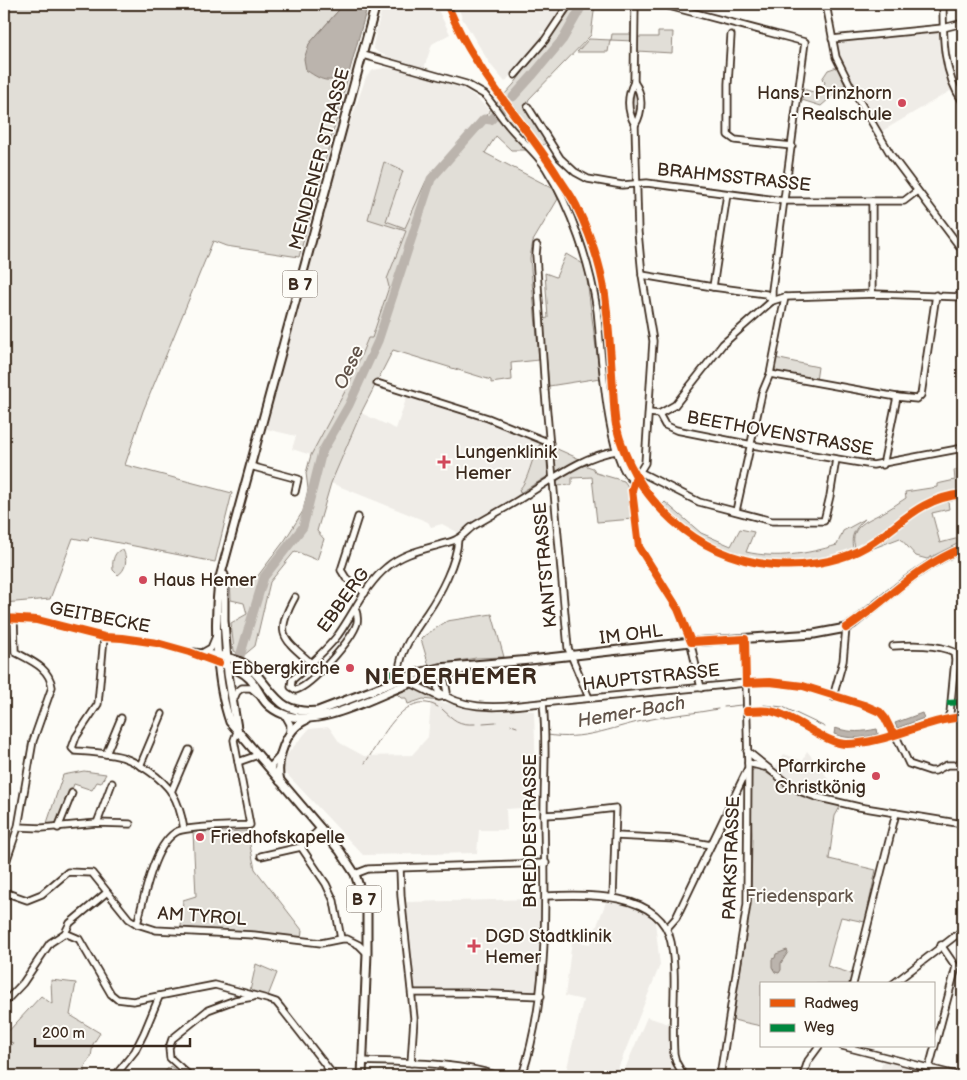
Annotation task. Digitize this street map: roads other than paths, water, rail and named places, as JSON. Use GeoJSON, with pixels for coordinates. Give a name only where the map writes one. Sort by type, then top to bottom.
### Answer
{"type":"FeatureCollection","features":[{"type":"Feature","properties":{"kind":"main road","name":"MENDENER STRASSE"},"geometry":{"type":"LineString","coordinates":[[219,659],[217,600],[219,581],[376,4]]}},
{"type":"Feature","properties":{"kind":"main road"},"geometry":{"type":"LineString","coordinates":[[846,628],[916,573],[933,562],[963,548]]}},
{"type":"Feature","properties":{"kind":"main road","name":"B 7"},"geometry":{"type":"LineString","coordinates":[[224,564],[223,600],[227,666],[237,729]]}},
{"type":"Feature","properties":{"kind":"main road","name":"IM OHL"},"geometry":{"type":"LineString","coordinates":[[439,668],[570,656],[691,642],[814,634],[846,628]]}},
{"type":"Feature","properties":{"kind":"main road"},"geometry":{"type":"LineString","coordinates":[[219,659],[227,657],[250,668],[277,700],[290,708],[308,712],[344,706],[444,674]]}},
{"type":"Feature","properties":{"kind":"main road","name":"B 7"},"geometry":{"type":"LineString","coordinates":[[219,659],[230,722],[321,828],[344,856],[355,874],[367,911],[362,1076]]}},
{"type":"Feature","properties":{"kind":"main road"},"geometry":{"type":"LineString","coordinates":[[219,659],[251,680],[259,694],[276,711],[285,715],[309,719]]}},
{"type":"Feature","properties":{"kind":"main road","name":"IM OHL"},"geometry":{"type":"LineString","coordinates":[[444,674],[480,664]]}},
{"type":"Feature","properties":{"kind":"main road"},"geometry":{"type":"LineString","coordinates":[[280,781],[277,759],[290,734],[298,724],[309,719],[323,717],[418,673],[439,668]]}},
{"type":"Feature","properties":{"kind":"street"},"geometry":{"type":"LineString","coordinates":[[515,75],[545,40],[569,4]]}},
{"type":"Feature","properties":{"kind":"street"},"geometry":{"type":"LineString","coordinates":[[635,4],[634,82],[628,104],[630,116],[635,125],[638,232],[642,275],[653,341],[645,463],[634,481],[632,490],[639,547],[678,609],[691,642],[702,688]]}},
{"type":"Feature","properties":{"kind":"street"},"geometry":{"type":"LineString","coordinates":[[661,4],[805,42],[772,301]]}},
{"type":"Feature","properties":{"kind":"street"},"geometry":{"type":"LineString","coordinates":[[826,4],[836,57],[850,85],[891,155],[963,251]]}},
{"type":"Feature","properties":{"kind":"street"},"geometry":{"type":"LineString","coordinates":[[943,4],[945,54],[954,87],[963,102]]}},
{"type":"Feature","properties":{"kind":"street"},"geometry":{"type":"LineString","coordinates":[[832,39],[943,28],[963,23]]}},
{"type":"Feature","properties":{"kind":"street"},"geometry":{"type":"LineString","coordinates":[[731,35],[728,84],[728,135],[735,140],[792,146]]}},
{"type":"Feature","properties":{"kind":"street"},"geometry":{"type":"LineString","coordinates":[[363,55],[466,84],[486,95],[546,167],[574,227],[587,265],[597,308],[604,380],[616,451],[626,475],[634,481]]}},
{"type":"Feature","properties":{"kind":"street"},"geometry":{"type":"LineString","coordinates":[[634,82],[641,94],[639,118],[635,125]]}},
{"type":"Feature","properties":{"kind":"street","name":"BRAHMSSTRASSE"},"geometry":{"type":"LineString","coordinates":[[528,108],[560,158],[575,172],[588,179],[622,186],[647,184],[784,200],[904,201],[917,191]]}},
{"type":"Feature","properties":{"kind":"street"},"geometry":{"type":"LineString","coordinates":[[713,287],[726,194]]}},
{"type":"Feature","properties":{"kind":"street"},"geometry":{"type":"LineString","coordinates":[[872,201],[872,294]]}},
{"type":"Feature","properties":{"kind":"street","name":"KANTSTRASSE"},"geometry":{"type":"LineString","coordinates":[[538,245],[536,256],[552,479],[568,648],[589,698]]}},
{"type":"Feature","properties":{"kind":"street"},"geometry":{"type":"LineString","coordinates":[[642,275],[766,294],[772,301]]}},
{"type":"Feature","properties":{"kind":"street"},"geometry":{"type":"LineString","coordinates":[[649,413],[659,414],[675,405],[723,344],[772,301],[785,297],[872,294],[963,297]]}},
{"type":"Feature","properties":{"kind":"street"},"geometry":{"type":"LineString","coordinates":[[770,374],[917,399],[921,395],[936,295]]}},
{"type":"Feature","properties":{"kind":"street"},"geometry":{"type":"LineString","coordinates":[[736,511],[752,445],[762,392],[770,374],[785,297]]}},
{"type":"Feature","properties":{"kind":"street"},"geometry":{"type":"LineString","coordinates":[[377,383],[488,418],[550,443]]}},
{"type":"Feature","properties":{"kind":"street"},"geometry":{"type":"LineString","coordinates":[[883,465],[897,397]]}},
{"type":"Feature","properties":{"kind":"street","name":"BEETHOVENSTRASSE"},"geometry":{"type":"LineString","coordinates":[[659,414],[664,426],[676,430],[873,465],[883,465],[963,448]]}},
{"type":"Feature","properties":{"kind":"street","name":"EBBERG"},"geometry":{"type":"LineString","coordinates":[[355,608],[358,613],[357,624],[326,667],[302,688],[296,690],[291,687],[290,683],[292,680],[312,663],[337,636],[355,608],[365,593],[387,567],[408,554],[458,539],[471,528],[586,459],[605,452],[616,451]]}},
{"type":"Feature","properties":{"kind":"street"},"geometry":{"type":"LineString","coordinates":[[640,472],[670,489],[699,502],[772,520],[824,521],[836,459]]}},
{"type":"Feature","properties":{"kind":"street"},"geometry":{"type":"LineString","coordinates":[[250,466],[298,479],[295,492]]}},
{"type":"Feature","properties":{"kind":"street"},"geometry":{"type":"LineString","coordinates":[[358,517],[341,570],[346,578],[365,593]]}},
{"type":"Feature","properties":{"kind":"street"},"geometry":{"type":"LineString","coordinates":[[400,664],[409,641],[428,612],[448,572],[457,550],[458,539]]}},
{"type":"Feature","properties":{"kind":"street"},"geometry":{"type":"LineString","coordinates":[[295,597],[289,608],[284,634],[290,645],[312,663]]}},
{"type":"Feature","properties":{"kind":"street","name":"GEITBECKE"},"geometry":{"type":"LineString","coordinates":[[4,618],[43,621],[104,637],[139,640],[219,659]]}},
{"type":"Feature","properties":{"kind":"street"},"geometry":{"type":"LineString","coordinates":[[4,868],[18,827],[33,741],[52,687],[51,679],[46,672],[15,652],[14,618]]}},
{"type":"Feature","properties":{"kind":"street"},"geometry":{"type":"LineString","coordinates":[[833,696],[843,661],[846,628]]}},
{"type":"Feature","properties":{"kind":"street"},"geometry":{"type":"LineString","coordinates":[[203,652],[210,648],[217,632]]}},
{"type":"Feature","properties":{"kind":"street"},"geometry":{"type":"LineString","coordinates":[[104,637],[98,704],[76,737],[72,748],[76,751],[123,758],[140,766],[158,779],[171,792],[182,816],[184,829]]}},
{"type":"Feature","properties":{"kind":"street","name":"PARKSTRASSE"},"geometry":{"type":"LineString","coordinates":[[720,1076],[747,904],[748,751],[745,639]]}},
{"type":"Feature","properties":{"kind":"street"},"geometry":{"type":"LineString","coordinates":[[894,646],[912,645],[947,649],[954,652],[955,660],[950,713],[947,718]]}},
{"type":"Feature","properties":{"kind":"street","name":"GEITBECKE"},"geometry":{"type":"LineString","coordinates":[[189,652],[203,652],[219,659]]}},
{"type":"Feature","properties":{"kind":"street"},"geometry":{"type":"LineString","coordinates":[[439,668],[444,674],[447,692],[445,696],[438,690],[436,676],[439,668]]}},
{"type":"Feature","properties":{"kind":"street","name":"HAUPTSTRASSE"},"geometry":{"type":"LineString","coordinates":[[411,683],[439,696],[445,696],[466,704],[505,707],[746,683],[783,683],[803,686],[864,705],[880,712],[891,730],[896,734],[907,761],[912,765],[935,771],[946,765],[957,765],[959,763]]}},
{"type":"Feature","properties":{"kind":"street"},"geometry":{"type":"LineString","coordinates":[[232,706],[235,696],[242,688],[251,688],[259,694]]}},
{"type":"Feature","properties":{"kind":"street","name":"BREDDESTRASSE"},"geometry":{"type":"LineString","coordinates":[[522,1076],[538,1017],[544,961],[546,863],[543,703]]}},
{"type":"Feature","properties":{"kind":"street"},"geometry":{"type":"LineString","coordinates":[[747,711],[773,711],[830,739],[845,744],[865,743],[947,718],[963,717]]}},
{"type":"Feature","properties":{"kind":"street"},"geometry":{"type":"LineString","coordinates":[[140,766],[162,714]]}},
{"type":"Feature","properties":{"kind":"street"},"geometry":{"type":"LineString","coordinates":[[285,715],[290,724],[290,734]]}},
{"type":"Feature","properties":{"kind":"street"},"geometry":{"type":"LineString","coordinates":[[106,754],[121,718]]}},
{"type":"Feature","properties":{"kind":"street"},"geometry":{"type":"LineString","coordinates":[[137,924],[154,864],[166,841],[178,831],[184,829],[250,825],[234,740],[237,729]]}},
{"type":"Feature","properties":{"kind":"street"},"geometry":{"type":"LineString","coordinates":[[171,792],[189,750]]}},
{"type":"Feature","properties":{"kind":"street"},"geometry":{"type":"LineString","coordinates":[[748,751],[766,768],[788,784],[816,797],[963,824]]}},
{"type":"Feature","properties":{"kind":"street"},"geometry":{"type":"LineString","coordinates":[[238,762],[259,756],[266,760],[277,759]]}},
{"type":"Feature","properties":{"kind":"street"},"geometry":{"type":"LineString","coordinates":[[271,771],[277,759]]}},
{"type":"Feature","properties":{"kind":"street"},"geometry":{"type":"LineString","coordinates":[[667,928],[676,918],[748,765],[766,768]]}},
{"type":"Feature","properties":{"kind":"street"},"geometry":{"type":"LineString","coordinates":[[97,823],[112,783]]}},
{"type":"Feature","properties":{"kind":"street"},"geometry":{"type":"LineString","coordinates":[[58,828],[72,793]]}},
{"type":"Feature","properties":{"kind":"street"},"geometry":{"type":"LineString","coordinates":[[544,814],[564,814],[616,808],[613,897]]}},
{"type":"Feature","properties":{"kind":"street"},"geometry":{"type":"LineString","coordinates":[[854,982],[896,813]]}},
{"type":"Feature","properties":{"kind":"street"},"geometry":{"type":"LineString","coordinates":[[18,827],[58,828],[97,823],[130,824]]}},
{"type":"Feature","properties":{"kind":"street"},"geometry":{"type":"LineString","coordinates":[[261,856],[301,847],[321,828]]}},
{"type":"Feature","properties":{"kind":"street"},"geometry":{"type":"LineString","coordinates":[[616,836],[676,839],[711,845]]}},
{"type":"Feature","properties":{"kind":"street"},"geometry":{"type":"LineString","coordinates":[[301,847],[326,884],[334,902],[341,939],[352,941],[367,953]]}},
{"type":"Feature","properties":{"kind":"street"},"geometry":{"type":"LineString","coordinates":[[355,874],[368,869],[546,863]]}},
{"type":"Feature","properties":{"kind":"street"},"geometry":{"type":"LineString","coordinates":[[402,868],[401,896],[414,1018],[411,1063]]}},
{"type":"Feature","properties":{"kind":"street","name":"AM TYROL"},"geometry":{"type":"LineString","coordinates":[[4,892],[27,900],[42,894],[68,872],[92,873],[106,893],[129,919],[137,924],[156,930],[254,935],[321,943],[341,939]]}},
{"type":"Feature","properties":{"kind":"street"},"geometry":{"type":"LineString","coordinates":[[4,1003],[23,983],[50,943],[64,933],[70,923],[106,893]]}},
{"type":"Feature","properties":{"kind":"street"},"geometry":{"type":"LineString","coordinates":[[546,896],[598,895],[613,897],[644,909],[661,921],[667,928],[672,952],[674,1054],[684,1076]]}},
{"type":"Feature","properties":{"kind":"street"},"geometry":{"type":"LineString","coordinates":[[895,982],[941,945],[963,930]]}},
{"type":"Feature","properties":{"kind":"street"},"geometry":{"type":"LineString","coordinates":[[64,933],[79,939],[111,994],[117,999],[133,1001],[215,985],[239,990],[276,1002],[334,1076]]}},
{"type":"Feature","properties":{"kind":"street"},"geometry":{"type":"LineString","coordinates":[[930,1068],[956,967],[941,945]]}},
{"type":"Feature","properties":{"kind":"street"},"geometry":{"type":"LineString","coordinates":[[238,999],[239,990]]}},
{"type":"Feature","properties":{"kind":"street"},"geometry":{"type":"LineString","coordinates":[[412,993],[541,996]]}},
{"type":"Feature","properties":{"kind":"street"},"geometry":{"type":"LineString","coordinates":[[190,1076],[170,1058],[169,1048],[172,1039],[208,1010],[238,999],[255,996]]}},
{"type":"Feature","properties":{"kind":"street"},"geometry":{"type":"LineString","coordinates":[[115,1076],[135,1051],[159,997]]}},
{"type":"Feature","properties":{"kind":"street"},"geometry":{"type":"LineString","coordinates":[[803,1076],[808,1060],[817,1048]]}},
{"type":"Feature","properties":{"kind":"street"},"geometry":{"type":"LineString","coordinates":[[850,1048],[960,1076]]}},
{"type":"Feature","properties":{"kind":"street"},"geometry":{"type":"LineString","coordinates":[[362,1061],[449,1066],[482,1070],[499,1076]]}},
{"type":"Feature","properties":{"kind":"street"},"geometry":{"type":"LineString","coordinates":[[447,1076],[449,1066]]}},
{"type":"Feature","properties":{"kind":"waterway","name":"Oese"},"geometry":{"type":"LineString","coordinates":[[513,97],[563,39],[583,4]]}},
{"type":"Feature","properties":{"kind":"waterway","name":"Oese"},"geometry":{"type":"LineString","coordinates":[[240,656],[264,577],[303,527],[322,452],[349,405],[378,341],[431,179],[484,119],[491,120],[503,107]]}},
{"type":"Feature","properties":{"kind":"waterway","name":"Hemer-Bach"},"geometry":{"type":"LineString","coordinates":[[365,763],[386,730],[404,710],[414,704],[426,703],[438,707]]}},
{"type":"Feature","properties":{"kind":"waterway","name":"Hemer-Bach"},"geometry":{"type":"LineString","coordinates":[[724,707],[741,705]]}},
{"type":"Feature","properties":{"kind":"waterway","name":"Hemer-Bach"},"geometry":{"type":"LineString","coordinates":[[764,705],[783,707],[825,727]]}},
{"type":"Feature","properties":{"kind":"waterway","name":"Hemer-Bach"},"geometry":{"type":"LineString","coordinates":[[442,709],[457,721],[464,724],[475,724]]}},
{"type":"Feature","properties":{"kind":"waterway","name":"Hemer-Bach"},"geometry":{"type":"LineString","coordinates":[[548,735],[585,735],[651,719],[718,709]]}},
{"type":"Feature","properties":{"kind":"waterway","name":"Hemer-Bach"},"geometry":{"type":"LineString","coordinates":[[483,723],[496,722]]}},
{"type":"Feature","properties":{"kind":"waterway","name":"Hemer-Bach"},"geometry":{"type":"LineString","coordinates":[[511,725],[517,727]]}},
{"type":"Feature","properties":{"kind":"place","name":"Hans - Prinzhorn - Realschule"},"geometry":{"type":"Point","coordinates":[902,103]}},
{"type":"Feature","properties":{"kind":"place","name":"Lungenklinik Hemer"},"geometry":{"type":"Point","coordinates":[444,462]}},
{"type":"Feature","properties":{"kind":"place","name":"Haus Hemer"},"geometry":{"type":"Point","coordinates":[143,580]}},
{"type":"Feature","properties":{"kind":"place","name":"Ebbergkirche"},"geometry":{"type":"Point","coordinates":[350,668]}},
{"type":"Feature","properties":{"kind":"place","name":"Pfarrkirche Christkönig"},"geometry":{"type":"Point","coordinates":[876,776]}},
{"type":"Feature","properties":{"kind":"place","name":"Friedhofskapelle"},"geometry":{"type":"Point","coordinates":[200,837]}},
{"type":"Feature","properties":{"kind":"place","name":"DGD Stadtklinik Hemer"},"geometry":{"type":"Point","coordinates":[474,946]}},
{"type":"Feature","properties":{"kind":"district","name":"NIEDERHEMER"},"geometry":{"type":"Point","coordinates":[451,676]}},
{"type":"Feature","properties":{"kind":"park label","name":"Friedenspark"},"geometry":{"type":"Point","coordinates":[799,896]}}]}
